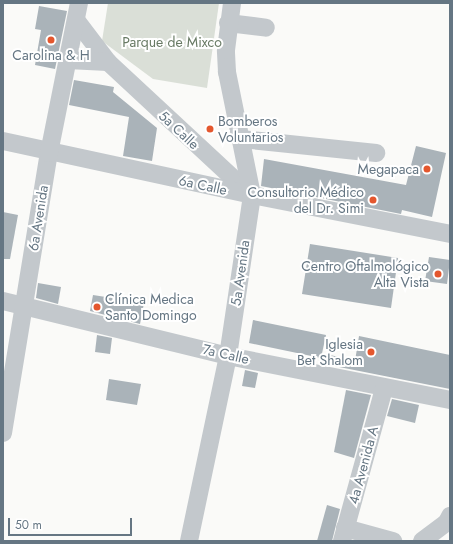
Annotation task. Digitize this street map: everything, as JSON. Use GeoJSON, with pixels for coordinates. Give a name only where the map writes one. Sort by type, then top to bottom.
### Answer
{"type":"FeatureCollection","features":[{"type":"Feature","properties":{"kind":"street","name":"5a Avenida"},"geometry":{"type":"LineString","coordinates":[[189,541],[228,356],[252,195],[227,72],[228,23],[232,3]]}},
{"type":"Feature","properties":{"kind":"street","name":"6a Avenida"},"geometry":{"type":"LineString","coordinates":[[3,433],[49,153],[78,11]]}},
{"type":"Feature","properties":{"kind":"street","name":"5a Calle"},"geometry":{"type":"LineString","coordinates":[[78,11],[108,62],[252,195]]}},
{"type":"Feature","properties":{"kind":"street"},"geometry":{"type":"LineString","coordinates":[[228,23],[266,28]]}},
{"type":"Feature","properties":{"kind":"street"},"geometry":{"type":"LineString","coordinates":[[67,60],[108,62]]}},
{"type":"Feature","properties":{"kind":"street"},"geometry":{"type":"LineString","coordinates":[[241,139],[376,153]]}},
{"type":"Feature","properties":{"kind":"street","name":"6a Calle"},"geometry":{"type":"LineString","coordinates":[[3,141],[49,153],[450,234]]}},
{"type":"Feature","properties":{"kind":"street","name":"7a Calle"},"geometry":{"type":"LineString","coordinates":[[3,301],[228,356],[450,400]]}},
{"type":"Feature","properties":{"kind":"street","name":"4a Avenida A"},"geometry":{"type":"LineString","coordinates":[[343,535],[384,388]]}},
{"type":"Feature","properties":{"kind":"street"},"geometry":{"type":"LineString","coordinates":[[422,541],[447,522],[450,516]]}},
{"type":"Feature","properties":{"kind":"street"},"geometry":{"type":"LineString","coordinates":[[343,535],[393,541]]}},
{"type":"Feature","properties":{"kind":"green space","name":"Parque de Mixco"},"geometry":{"type":"Polygon","coordinates":[[[108,3],[219,3],[207,88],[153,79],[102,41],[108,3]]]}},
{"type":"Feature","properties":{"kind":"building"},"geometry":{"type":"Polygon","coordinates":[[[39,6],[67,11],[55,69],[35,65],[41,30],[35,29],[39,6]]]}},
{"type":"Feature","properties":{"kind":"building"},"geometry":{"type":"Polygon","coordinates":[[[74,80],[114,87],[113,92],[157,128],[152,161],[123,156],[129,117],[69,105],[74,80]]]}},
{"type":"Feature","properties":{"kind":"building"},"geometry":{"type":"Polygon","coordinates":[[[416,146],[446,153],[432,217],[402,210],[401,214],[261,186],[264,159],[406,185],[416,146]]]}},
{"type":"Feature","properties":{"kind":"building"},"geometry":{"type":"Polygon","coordinates":[[[3,212],[18,215],[10,259],[3,259],[3,212]]]}},
{"type":"Feature","properties":{"kind":"building"},"geometry":{"type":"Polygon","coordinates":[[[310,244],[398,258],[391,308],[302,294],[310,244]]]}},
{"type":"Feature","properties":{"kind":"building","name":"Centro Oftalmológico Alta Vista"},"geometry":{"type":"Polygon","coordinates":[[[429,257],[450,260],[447,284],[425,281],[429,257]]]}},
{"type":"Feature","properties":{"kind":"building"},"geometry":{"type":"Polygon","coordinates":[[[38,283],[61,287],[58,304],[36,298],[38,283]]]}},
{"type":"Feature","properties":{"kind":"building"},"geometry":{"type":"Polygon","coordinates":[[[93,295],[144,303],[140,324],[90,311],[93,295]]]}},
{"type":"Feature","properties":{"kind":"building"},"geometry":{"type":"Polygon","coordinates":[[[253,320],[326,335],[321,358],[249,343],[253,320]]]}},
{"type":"Feature","properties":{"kind":"building"},"geometry":{"type":"Polygon","coordinates":[[[97,335],[112,338],[110,354],[95,352],[97,335]]]}},
{"type":"Feature","properties":{"kind":"building"},"geometry":{"type":"Polygon","coordinates":[[[359,336],[450,355],[450,389],[324,364],[326,354],[355,361],[359,336]]]}},
{"type":"Feature","properties":{"kind":"building"},"geometry":{"type":"Polygon","coordinates":[[[245,370],[258,373],[255,388],[242,386],[245,370]]]}},
{"type":"Feature","properties":{"kind":"building"},"geometry":{"type":"Polygon","coordinates":[[[109,379],[141,384],[137,405],[106,400],[109,379]]]}},
{"type":"Feature","properties":{"kind":"building"},"geometry":{"type":"Polygon","coordinates":[[[346,390],[371,395],[354,458],[334,452],[346,390]]]}},
{"type":"Feature","properties":{"kind":"building"},"geometry":{"type":"Polygon","coordinates":[[[392,399],[419,405],[415,423],[387,416],[392,399]]]}},
{"type":"Feature","properties":{"kind":"building"},"geometry":{"type":"Polygon","coordinates":[[[327,505],[340,509],[332,541],[317,541],[327,505]]]}},
{"type":"Feature","properties":{"kind":"place","name":"Carolina & H"},"geometry":{"type":"Point","coordinates":[51,40]}},
{"type":"Feature","properties":{"kind":"place","name":"Bomberos Voluntarios"},"geometry":{"type":"Point","coordinates":[210,129]}},
{"type":"Feature","properties":{"kind":"place","name":"Megapaca"},"geometry":{"type":"Point","coordinates":[427,169]}},
{"type":"Feature","properties":{"kind":"place","name":"Consultorio Médico del Dr. Simi"},"geometry":{"type":"Point","coordinates":[373,200]}},
{"type":"Feature","properties":{"kind":"place","name":"Centro Oftalmológico Alta Vista"},"geometry":{"type":"Point","coordinates":[438,274]}},
{"type":"Feature","properties":{"kind":"place","name":"Clínica Medica Santo Domingo"},"geometry":{"type":"Point","coordinates":[97,307]}},
{"type":"Feature","properties":{"kind":"place","name":"Iglesia Bet Shalom"},"geometry":{"type":"Point","coordinates":[371,352]}}]}
